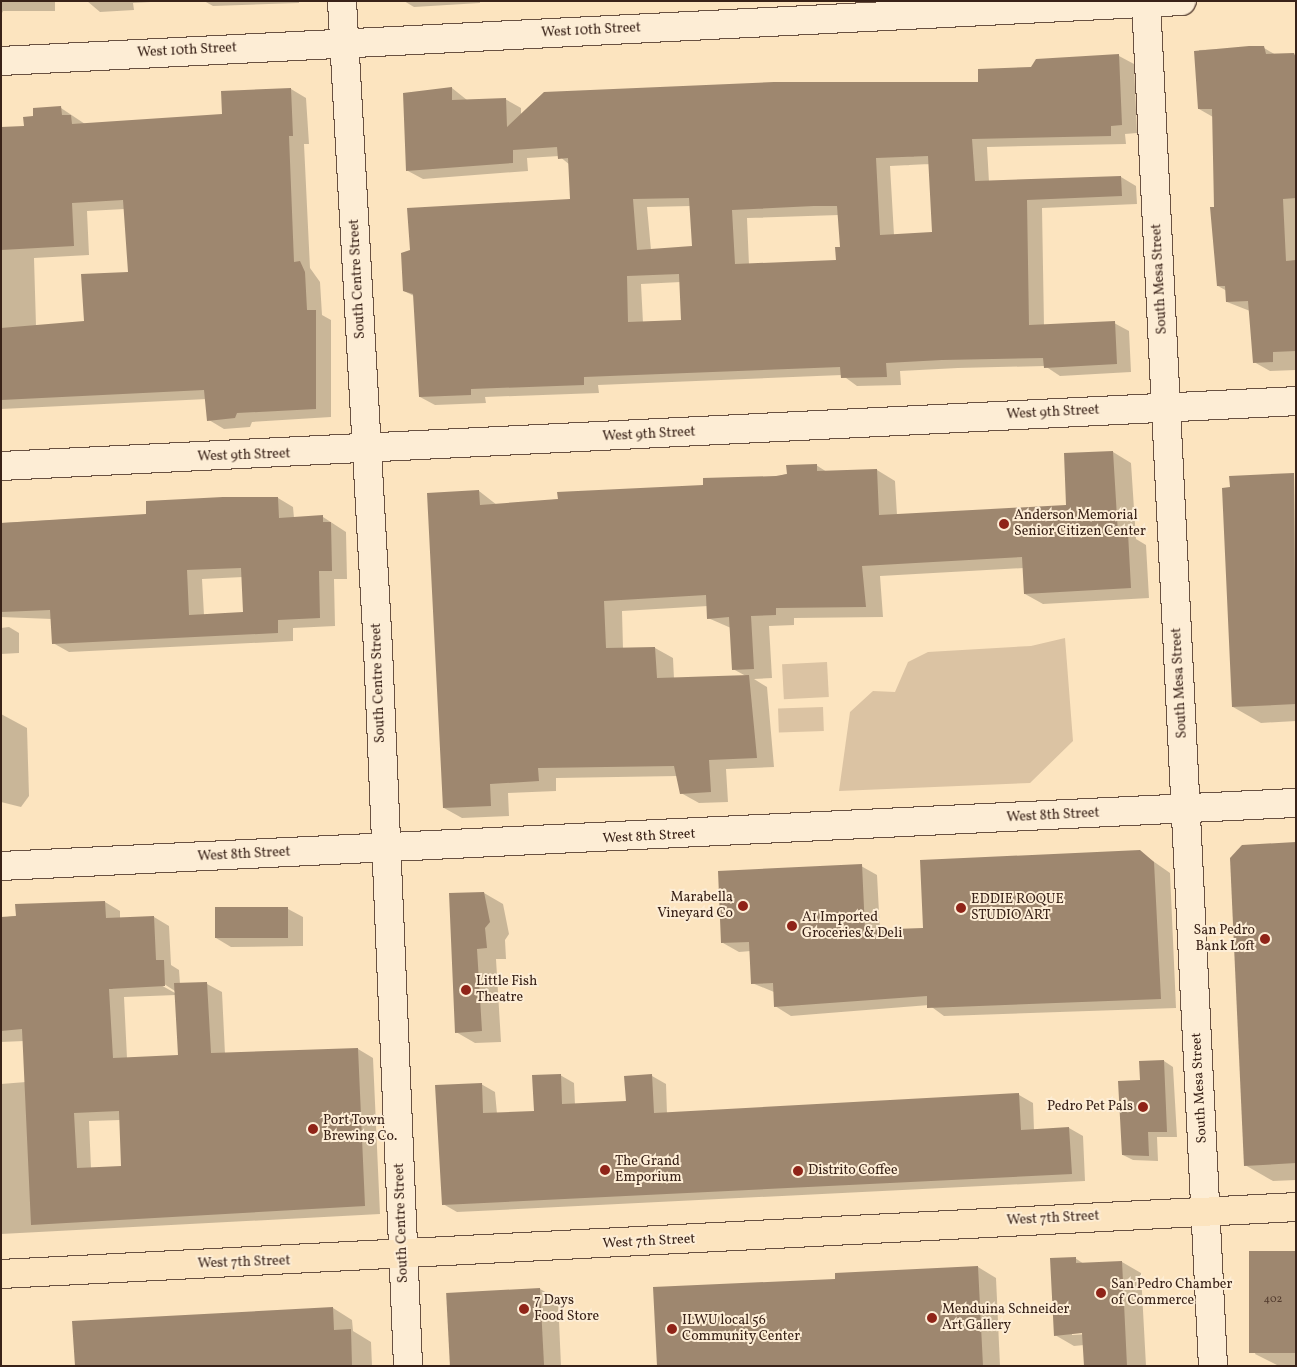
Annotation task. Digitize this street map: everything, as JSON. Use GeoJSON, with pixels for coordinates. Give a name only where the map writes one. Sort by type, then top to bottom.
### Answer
{"type":"FeatureCollection","features":[{"type":"Feature","properties":{"kind":"main road","name":"West 7th Street"},"geometry":{"type":"LineString","coordinates":[[1,1274],[403,1257],[1296,1207]]}},
{"type":"Feature","properties":{"kind":"street","name":"South Centre Street"},"geometry":{"type":"LineString","coordinates":[[342,1],[367,451],[408,1366]]}},
{"type":"Feature","properties":{"kind":"street","name":"West 10th Street"},"geometry":{"type":"LineString","coordinates":[[1,61],[1181,1]]}},
{"type":"Feature","properties":{"kind":"street","name":"South Mesa Street"},"geometry":{"type":"LineString","coordinates":[[1146,2],[1213,1366]]}},
{"type":"Feature","properties":{"kind":"street","name":"West 9th Street"},"geometry":{"type":"LineString","coordinates":[[1,466],[367,451],[1296,401]]}},
{"type":"Feature","properties":{"kind":"street","name":"West 8th Street"},"geometry":{"type":"LineString","coordinates":[[1,866],[385,849],[1296,803]]}},
{"type":"Feature","properties":{"kind":"shaded area"},"geometry":{"type":"Polygon","coordinates":[[[1065,638],[1073,741],[1030,783],[839,791],[850,712],[873,691],[895,692],[908,662],[928,652],[1031,646],[1065,638]]]}},
{"type":"Feature","properties":{"kind":"shaded area"},"geometry":{"type":"Polygon","coordinates":[[[827,662],[829,697],[784,699],[782,664],[827,662]]]}},
{"type":"Feature","properties":{"kind":"shaded area"},"geometry":{"type":"Polygon","coordinates":[[[823,707],[824,731],[779,733],[778,709],[823,707]]]}},
{"type":"Feature","properties":{"kind":"building"},"geometry":{"type":"Polygon","coordinates":[[[1264,46],[1266,54],[1294,53],[1296,58],[1296,198],[1283,199],[1286,261],[1296,260],[1296,351],[1273,352],[1273,362],[1253,363],[1248,301],[1226,302],[1225,286],[1217,286],[1210,207],[1214,207],[1212,109],[1198,109],[1194,51],[1264,46]]]}},
{"type":"Feature","properties":{"kind":"building"},"geometry":{"type":"Polygon","coordinates":[[[1119,54],[1122,125],[1111,126],[1111,136],[972,139],[975,181],[1121,176],[1122,196],[1027,200],[1029,325],[1115,321],[1117,364],[1044,368],[1043,358],[942,360],[886,363],[887,377],[841,378],[840,367],[584,377],[584,385],[471,389],[471,395],[419,397],[413,294],[403,291],[401,253],[410,250],[407,208],[570,199],[568,158],[558,159],[557,147],[513,150],[513,163],[406,171],[403,93],[452,87],[452,100],[506,98],[507,127],[544,92],[774,82],[978,82],[978,69],[1031,67],[1036,59],[1119,54]],[[928,156],[876,158],[880,235],[932,232],[928,156]],[[689,198],[633,199],[637,250],[692,246],[689,198]],[[837,206],[732,210],[735,264],[836,260],[835,247],[840,247],[837,206]],[[679,274],[627,276],[628,322],[681,320],[679,274]]]}},
{"type":"Feature","properties":{"kind":"building"},"geometry":{"type":"Polygon","coordinates":[[[291,88],[293,136],[289,136],[294,262],[300,261],[305,272],[307,310],[316,310],[316,409],[237,413],[235,418],[207,421],[204,390],[1,400],[1,328],[84,321],[81,274],[128,272],[123,200],[72,203],[74,246],[1,250],[1,127],[24,126],[23,117],[33,116],[33,108],[61,106],[62,115],[71,115],[72,124],[222,114],[221,91],[291,88]]]}},
{"type":"Feature","properties":{"kind":"building"},"geometry":{"type":"Polygon","coordinates":[[[1113,451],[1118,534],[1128,533],[1131,588],[1024,594],[1022,557],[862,566],[866,607],[776,608],[776,615],[751,616],[754,669],[732,670],[729,617],[707,619],[706,595],[604,601],[606,648],[655,647],[657,678],[749,675],[757,758],[709,760],[711,792],[680,794],[674,766],[538,768],[539,781],[490,784],[491,806],[443,808],[427,493],[479,490],[480,505],[558,499],[557,492],[703,485],[703,478],[776,476],[787,474],[786,465],[817,464],[817,471],[877,469],[879,515],[1066,505],[1064,453],[1113,451]]]}},
{"type":"Feature","properties":{"kind":"building"},"geometry":{"type":"Polygon","coordinates":[[[1294,473],[1296,704],[1232,707],[1222,488],[1230,487],[1229,476],[1294,473]]]}},
{"type":"Feature","properties":{"kind":"building"},"geometry":{"type":"Polygon","coordinates":[[[223,497],[278,497],[279,518],[323,515],[323,522],[331,522],[332,571],[319,571],[320,618],[278,620],[278,633],[52,644],[50,610],[1,612],[1,523],[146,514],[146,501],[223,497]],[[241,568],[187,570],[189,615],[243,612],[241,568]]]}},
{"type":"Feature","properties":{"kind":"building","name":"San Pedro Bank Loft"},"geometry":{"type":"Polygon","coordinates":[[[1296,842],[1296,1163],[1244,1166],[1230,858],[1242,845],[1296,842]]]}},
{"type":"Feature","properties":{"kind":"building"},"geometry":{"type":"Polygon","coordinates":[[[1140,850],[1154,862],[1161,999],[927,1008],[927,996],[774,1007],[773,983],[751,984],[749,942],[721,943],[718,871],[862,864],[865,930],[923,928],[920,860],[1140,850]]]}},
{"type":"Feature","properties":{"kind":"building","name":"Little Fish Theatre"},"geometry":{"type":"Polygon","coordinates":[[[484,892],[490,922],[485,928],[487,948],[477,949],[482,1031],[455,1033],[449,893],[484,892]]]}},
{"type":"Feature","properties":{"kind":"building"},"geometry":{"type":"Polygon","coordinates":[[[105,901],[106,918],[154,916],[156,960],[164,960],[165,986],[109,989],[113,1058],[178,1055],[174,983],[207,982],[211,1053],[358,1048],[365,1206],[31,1225],[22,1029],[1,1031],[1,917],[16,916],[15,904],[105,901]],[[119,1111],[74,1113],[77,1168],[121,1166],[119,1111]]]}},
{"type":"Feature","properties":{"kind":"building"},"geometry":{"type":"Polygon","coordinates":[[[215,907],[288,907],[288,938],[215,938],[215,907]]]}},
{"type":"Feature","properties":{"kind":"building","name":"Pedro Pet Pals"},"geometry":{"type":"Polygon","coordinates":[[[1164,1060],[1167,1132],[1148,1132],[1149,1156],[1122,1155],[1118,1081],[1140,1080],[1139,1061],[1164,1060]]]}},
{"type":"Feature","properties":{"kind":"building"},"geometry":{"type":"Polygon","coordinates":[[[561,1074],[562,1104],[626,1101],[624,1076],[652,1074],[654,1113],[1019,1093],[1021,1130],[1069,1127],[1072,1174],[442,1205],[435,1085],[482,1083],[483,1113],[534,1111],[532,1075],[561,1074]]]}},
{"type":"Feature","properties":{"kind":"building"},"geometry":{"type":"Polygon","coordinates":[[[1249,1251],[1296,1251],[1296,1353],[1249,1353],[1249,1251]]]}},
{"type":"Feature","properties":{"kind":"building","name":"San Pedro Chamber of Commerce"},"geometry":{"type":"Polygon","coordinates":[[[1076,1257],[1076,1263],[1122,1261],[1127,1366],[1084,1366],[1082,1333],[1054,1336],[1050,1258],[1076,1257]]]}},
{"type":"Feature","properties":{"kind":"building"},"geometry":{"type":"Polygon","coordinates":[[[978,1266],[983,1366],[657,1366],[653,1287],[835,1279],[835,1273],[978,1266]]]}},
{"type":"Feature","properties":{"kind":"building"},"geometry":{"type":"Polygon","coordinates":[[[540,1288],[544,1366],[450,1366],[446,1293],[540,1288]]]}},
{"type":"Feature","properties":{"kind":"building"},"geometry":{"type":"Polygon","coordinates":[[[333,1307],[334,1330],[351,1329],[352,1366],[75,1366],[72,1321],[333,1307]]]}},
{"type":"Feature","properties":{"kind":"place","name":"Anderson Memorial Senior Citizen Center"},"geometry":{"type":"Point","coordinates":[1004,524]}},
{"type":"Feature","properties":{"kind":"place","name":"Marabella Vineyard Co"},"geometry":{"type":"Point","coordinates":[743,906]}},
{"type":"Feature","properties":{"kind":"place","name":"EDDIE ROQUE STUDIO ART"},"geometry":{"type":"Point","coordinates":[961,908]}},
{"type":"Feature","properties":{"kind":"place","name":"A1 Imported Groceries & Deli"},"geometry":{"type":"Point","coordinates":[792,926]}},
{"type":"Feature","properties":{"kind":"place","name":"San Pedro Bank Loft"},"geometry":{"type":"Point","coordinates":[1265,939]}},
{"type":"Feature","properties":{"kind":"place","name":"Little Fish Theatre"},"geometry":{"type":"Point","coordinates":[466,990]}},
{"type":"Feature","properties":{"kind":"place","name":"Pedro Pet Pals"},"geometry":{"type":"Point","coordinates":[1143,1107]}},
{"type":"Feature","properties":{"kind":"place","name":"Port Town Brewing Co."},"geometry":{"type":"Point","coordinates":[313,1129]}},
{"type":"Feature","properties":{"kind":"place","name":"The Grand Emporium"},"geometry":{"type":"Point","coordinates":[605,1170]}},
{"type":"Feature","properties":{"kind":"place","name":"Distrito Coffee"},"geometry":{"type":"Point","coordinates":[798,1171]}},
{"type":"Feature","properties":{"kind":"place","name":"San Pedro Chamber of Commerce"},"geometry":{"type":"Point","coordinates":[1101,1293]}},
{"type":"Feature","properties":{"kind":"place","name":"7 Days Food Store"},"geometry":{"type":"Point","coordinates":[524,1309]}},
{"type":"Feature","properties":{"kind":"place","name":"Menduina Schneider Art Gallery"},"geometry":{"type":"Point","coordinates":[932,1318]}},
{"type":"Feature","properties":{"kind":"place","name":"ILWU local 56 Community Center"},"geometry":{"type":"Point","coordinates":[672,1329]}}]}
